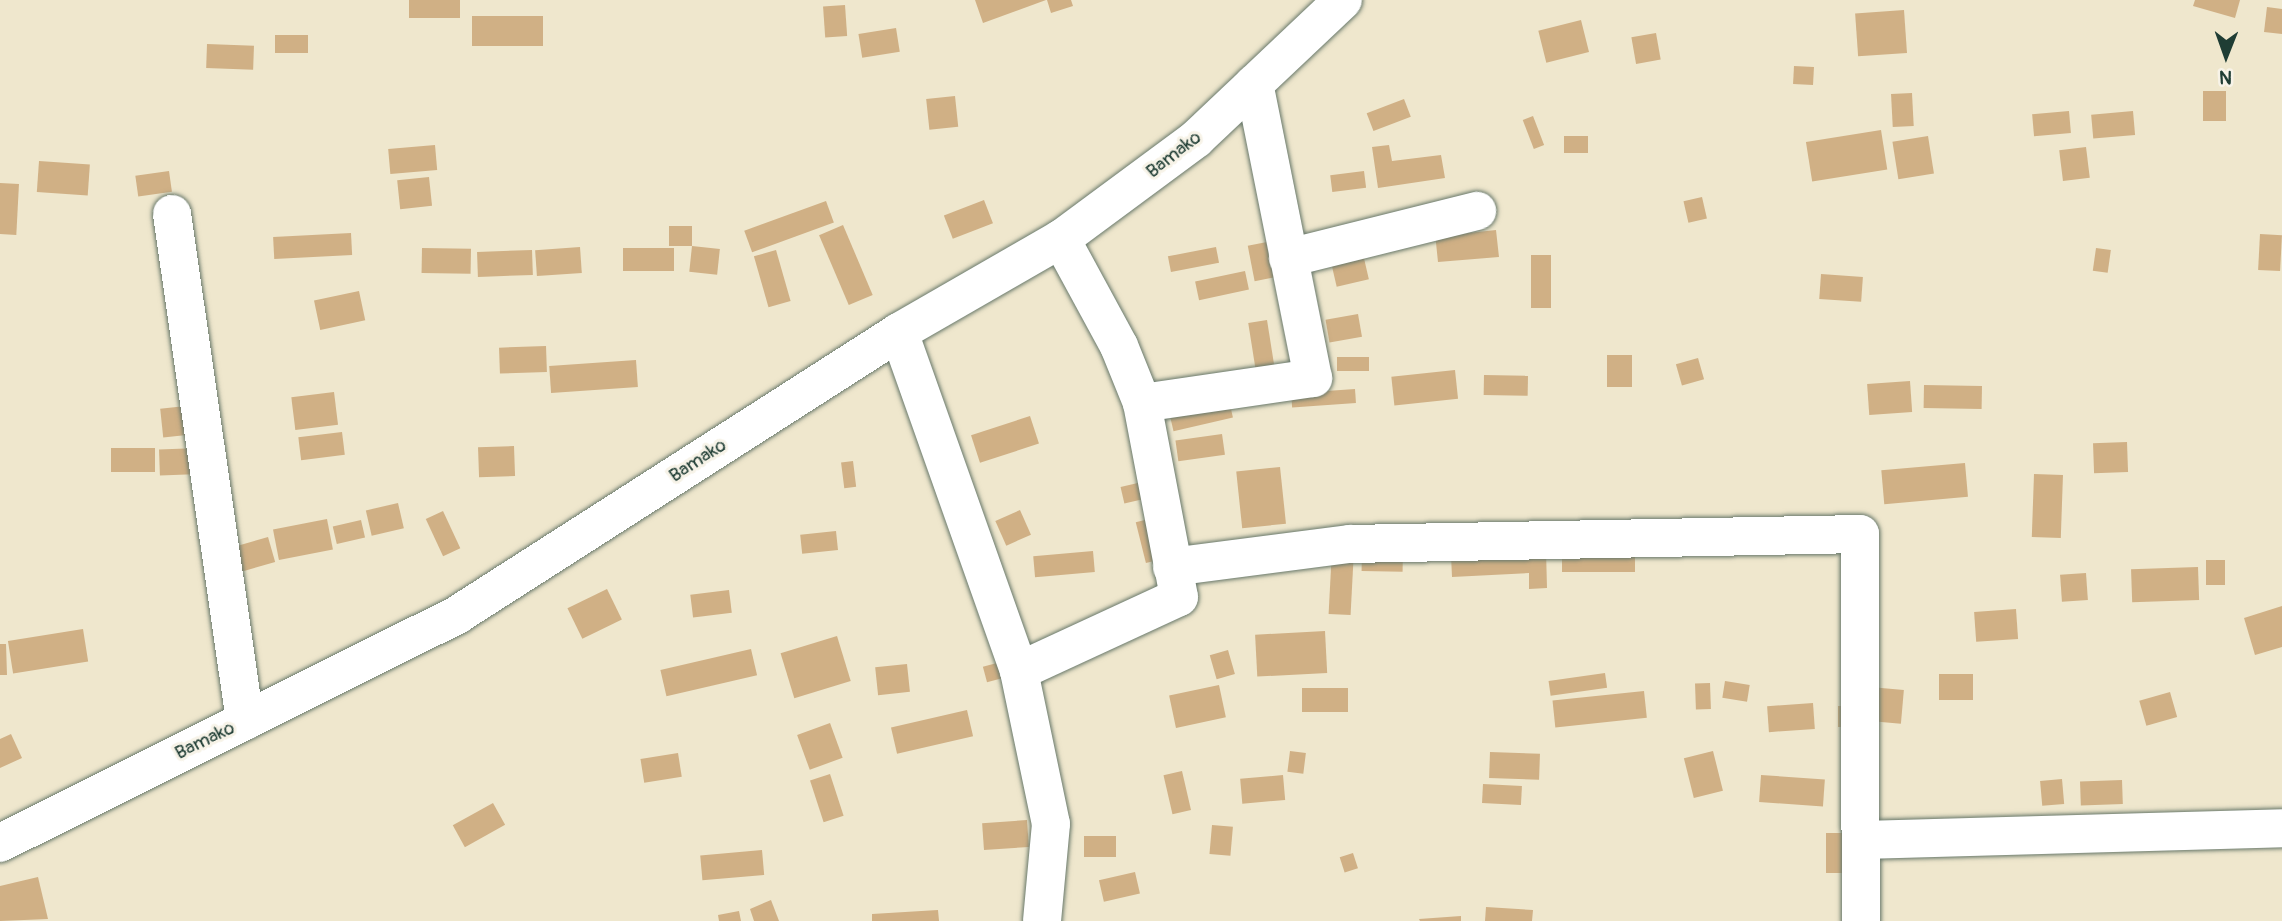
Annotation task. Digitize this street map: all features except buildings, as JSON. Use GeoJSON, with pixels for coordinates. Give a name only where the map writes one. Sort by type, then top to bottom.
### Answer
{"type":"FeatureCollection","features":[{"type":"Feature","properties":{"kind":"street","name":"Bamako"},"geometry":{"type":"LineString","coordinates":[[1,840],[457,615],[899,332],[1061,239],[1196,139],[1343,0]]}},
{"type":"Feature","properties":{"kind":"street"},"geometry":{"type":"LineString","coordinates":[[1142,403],[1313,378],[1254,84]]}},
{"type":"Feature","properties":{"kind":"street"},"geometry":{"type":"LineString","coordinates":[[1288,258],[1477,211]]}},
{"type":"Feature","properties":{"kind":"street"},"geometry":{"type":"LineString","coordinates":[[172,214],[245,721]]}},
{"type":"Feature","properties":{"kind":"street"},"geometry":{"type":"LineString","coordinates":[[1019,671],[1179,597],[1142,403],[1119,346],[1061,239]]}},
{"type":"Feature","properties":{"kind":"street"},"geometry":{"type":"LineString","coordinates":[[899,332],[1019,671],[1051,824],[1042,921]]}},
{"type":"Feature","properties":{"kind":"street"},"geometry":{"type":"LineString","coordinates":[[1172,567],[1350,544],[1860,534],[1864,840],[1861,921]]}},
{"type":"Feature","properties":{"kind":"street"},"geometry":{"type":"LineString","coordinates":[[1864,840],[2282,828]]}}]}
